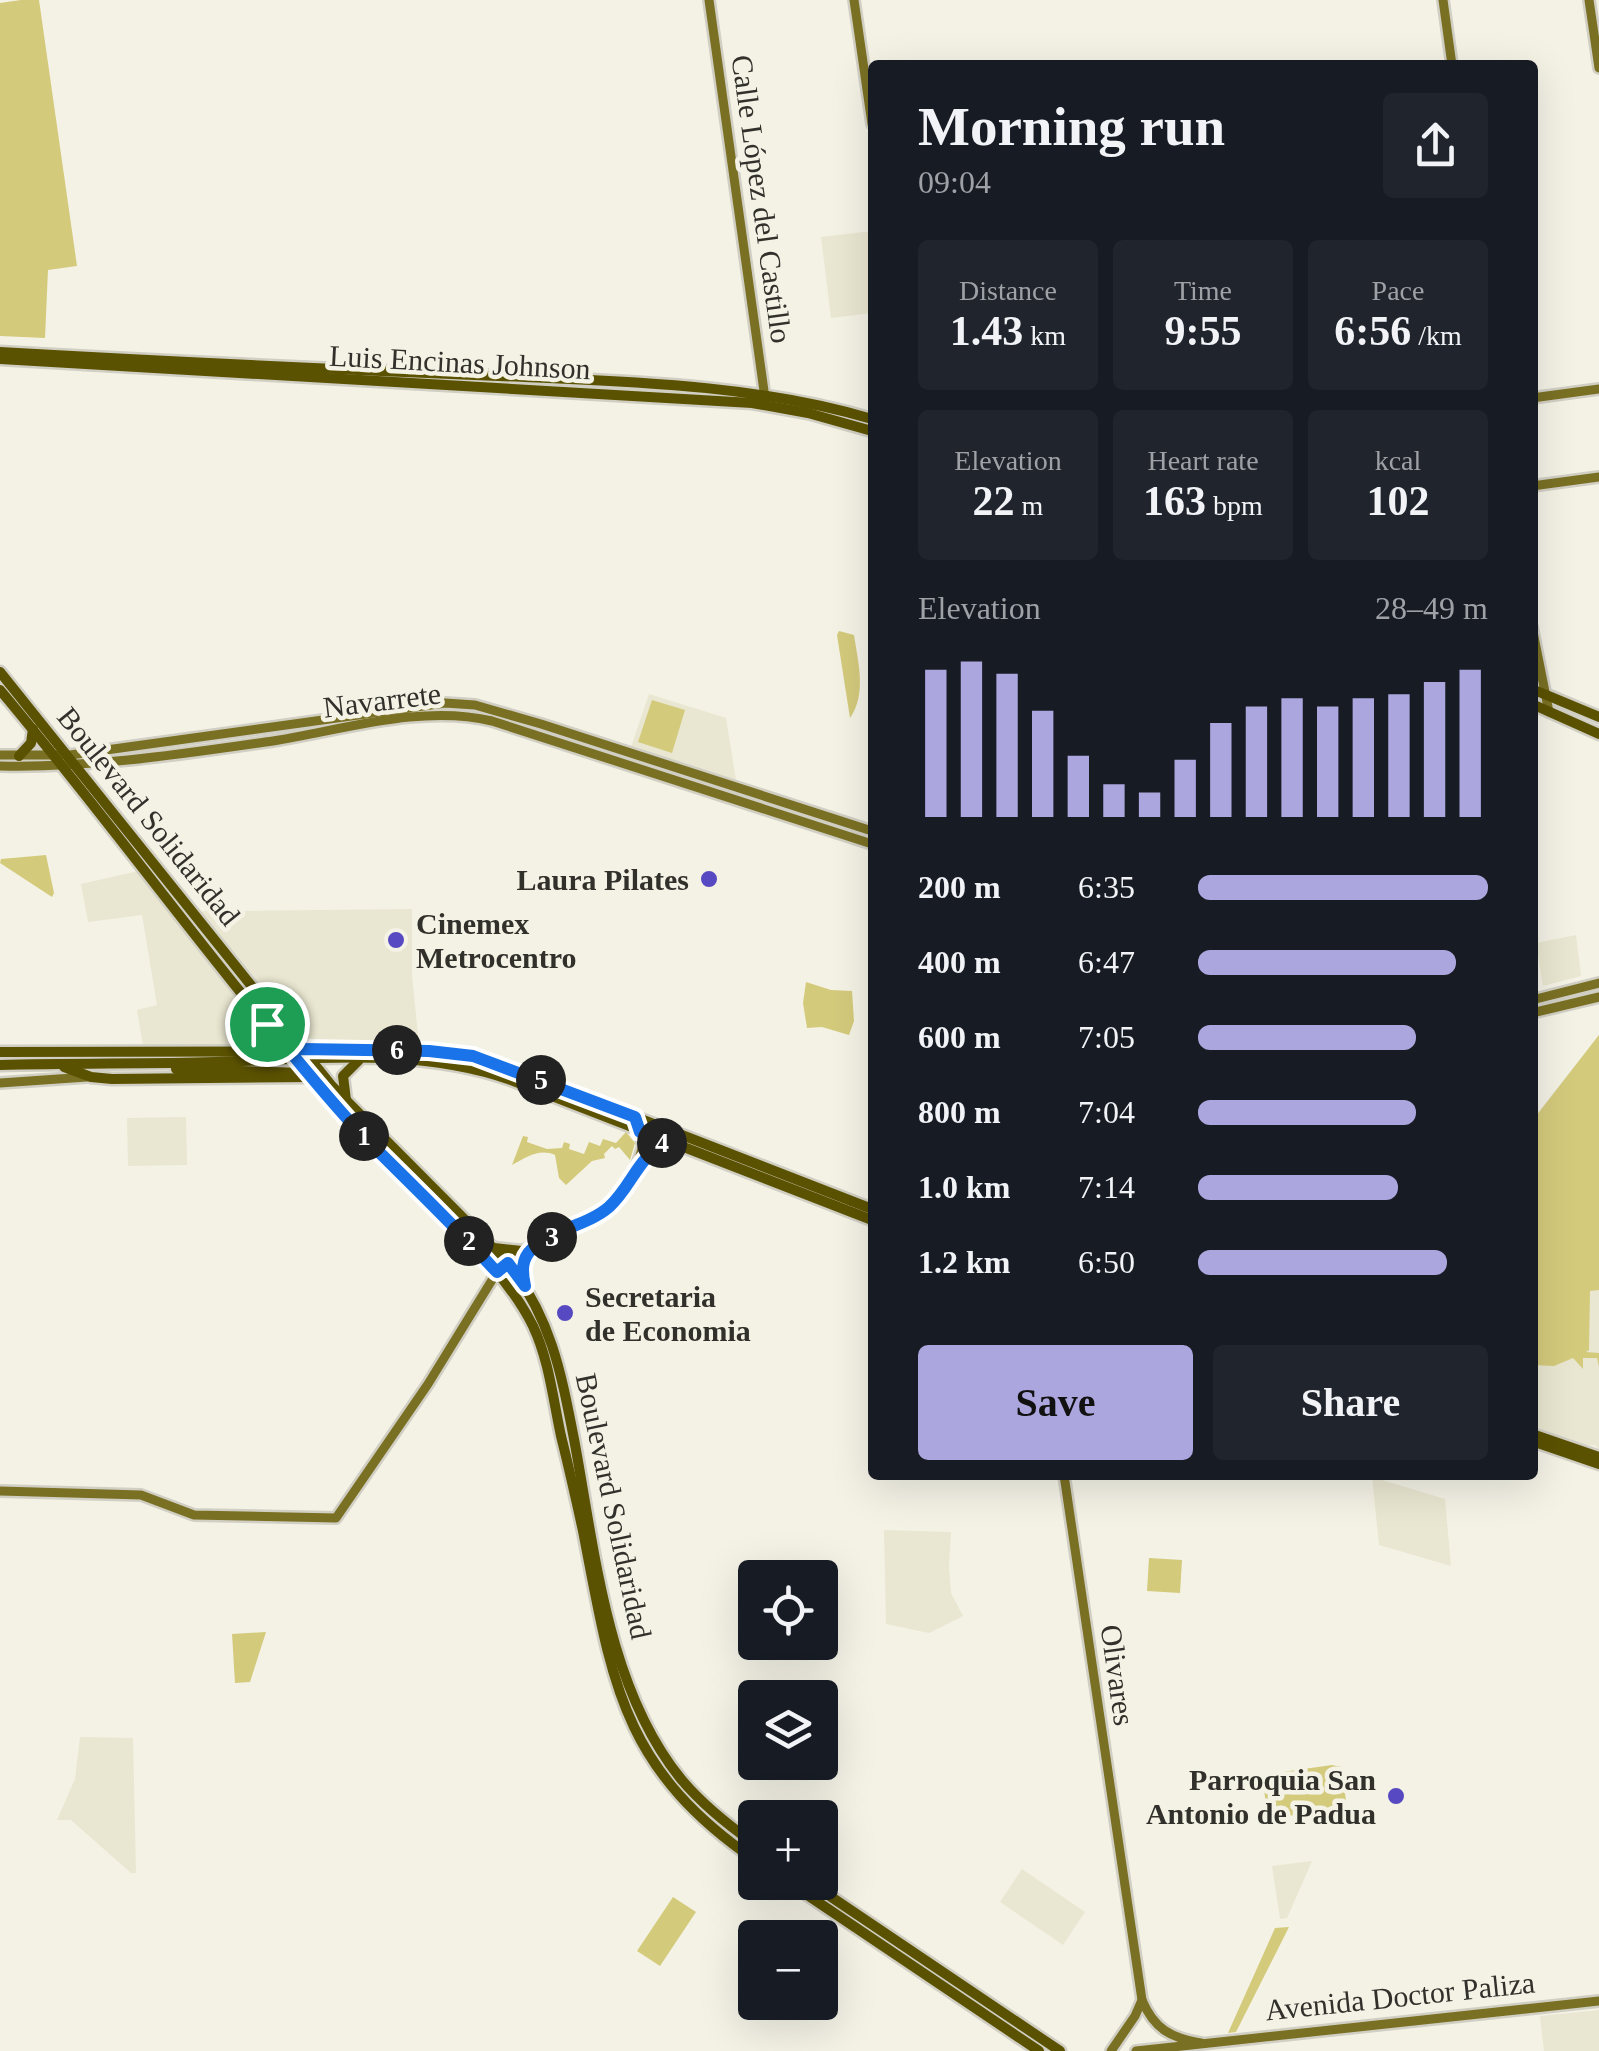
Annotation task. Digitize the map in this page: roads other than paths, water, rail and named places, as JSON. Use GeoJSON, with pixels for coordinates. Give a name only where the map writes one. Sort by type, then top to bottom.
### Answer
{"type":"FeatureCollection","features":[{"type":"Feature","properties":{"kind":"main road","name":"Calle López del Castillo"},"geometry":{"type":"LineString","coordinates":[[708,0],[765,399]]}},
{"type":"Feature","properties":{"kind":"main road"},"geometry":{"type":"LineString","coordinates":[[854,0],[868,96]]}},
{"type":"Feature","properties":{"kind":"main road"},"geometry":{"type":"LineString","coordinates":[[1442,0],[1451,60]]}},
{"type":"Feature","properties":{"kind":"main road"},"geometry":{"type":"LineString","coordinates":[[1589,0],[1599,68]]}},
{"type":"Feature","properties":{"kind":"main road","name":"Luis Encinas Johnson"},"geometry":{"type":"LineString","coordinates":[[0,355],[43,362],[169,359],[525,377],[765,399],[868,418]]}},
{"type":"Feature","properties":{"kind":"main road"},"geometry":{"type":"LineString","coordinates":[[0,355],[169,359]]}},
{"type":"Feature","properties":{"kind":"main road"},"geometry":{"type":"LineString","coordinates":[[0,355],[98,362]]}},
{"type":"Feature","properties":{"kind":"main road","name":"Luis Encinas Johnson"},"geometry":{"type":"LineString","coordinates":[[98,362],[507,390],[765,399]]}},
{"type":"Feature","properties":{"kind":"main road"},"geometry":{"type":"LineString","coordinates":[[507,390],[509,384],[525,377]]}},
{"type":"Feature","properties":{"kind":"main road"},"geometry":{"type":"LineString","coordinates":[[1538,397],[1599,389]]}},
{"type":"Feature","properties":{"kind":"main road","name":"Luis Encinas Johnson"},"geometry":{"type":"LineString","coordinates":[[809,408],[868,429]]}},
{"type":"Feature","properties":{"kind":"main road"},"geometry":{"type":"LineString","coordinates":[[1538,485],[1599,477]]}},
{"type":"Feature","properties":{"kind":"main road","name":"Boulevard Solidaridad"},"geometry":{"type":"LineString","coordinates":[[0,673],[70,755],[289,1032],[312,1077],[517,1297],[542,1348],[583,1532],[602,1640],[626,1713],[650,1758],[677,1793],[738,1847]]}},
{"type":"Feature","properties":{"kind":"main road","name":"Boulevard Solidaridad"},"geometry":{"type":"LineString","coordinates":[[0,690],[267,1024],[288,1049],[300,1054]]}},
{"type":"Feature","properties":{"kind":"main road"},"geometry":{"type":"LineString","coordinates":[[1538,691],[1549,712]]}},
{"type":"Feature","properties":{"kind":"main road"},"geometry":{"type":"LineString","coordinates":[[1538,691],[1599,717]]}},
{"type":"Feature","properties":{"kind":"main road","name":"Navarrete"},"geometry":{"type":"LineString","coordinates":[[0,755],[70,755],[446,703],[493,709],[868,831]]}},
{"type":"Feature","properties":{"kind":"main road"},"geometry":{"type":"LineString","coordinates":[[1538,707],[1599,734]]}},
{"type":"Feature","properties":{"kind":"main road"},"geometry":{"type":"LineString","coordinates":[[328,730],[355,721],[355,714]]}},
{"type":"Feature","properties":{"kind":"main road","name":"Navarrete"},"geometry":{"type":"LineString","coordinates":[[0,766],[64,768],[425,717],[485,720],[868,843]]}},
{"type":"Feature","properties":{"kind":"main road"},"geometry":{"type":"LineString","coordinates":[[19,756],[31,743],[33,729]]}},
{"type":"Feature","properties":{"kind":"main road"},"geometry":{"type":"LineString","coordinates":[[146,744],[149,758]]}},
{"type":"Feature","properties":{"kind":"main road"},"geometry":{"type":"LineString","coordinates":[[1538,998],[1599,983]]}},
{"type":"Feature","properties":{"kind":"main road"},"geometry":{"type":"LineString","coordinates":[[1538,1012],[1599,997]]}},
{"type":"Feature","properties":{"kind":"main road"},"geometry":{"type":"LineString","coordinates":[[258,1050],[267,1040],[267,1024]]}},
{"type":"Feature","properties":{"kind":"main road"},"geometry":{"type":"LineString","coordinates":[[289,1032],[334,1050]]}},
{"type":"Feature","properties":{"kind":"main road"},"geometry":{"type":"LineString","coordinates":[[0,1052],[288,1049]]}},
{"type":"Feature","properties":{"kind":"main road"},"geometry":{"type":"LineString","coordinates":[[0,1065],[141,1064],[334,1050],[429,1051],[473,1056],[868,1207]]}},
{"type":"Feature","properties":{"kind":"main road"},"geometry":{"type":"LineString","coordinates":[[300,1054],[311,1059],[461,1064],[734,1164],[868,1218]]}},
{"type":"Feature","properties":{"kind":"main road","name":"Boulevard Solidaridad"},"geometry":{"type":"LineString","coordinates":[[311,1059],[346,1101],[508,1263],[525,1286],[554,1345],[607,1609],[636,1704],[681,1779],[738,1831]]}},
{"type":"Feature","properties":{"kind":"main road"},"geometry":{"type":"LineString","coordinates":[[346,1101],[343,1076],[360,1059]]}},
{"type":"Feature","properties":{"kind":"main road"},"geometry":{"type":"LineString","coordinates":[[54,1064],[92,1077]]}},
{"type":"Feature","properties":{"kind":"main road"},"geometry":{"type":"LineString","coordinates":[[141,1064],[171,1069],[289,1070],[312,1077]]}},
{"type":"Feature","properties":{"kind":"main road"},"geometry":{"type":"LineString","coordinates":[[0,1083],[92,1077],[312,1077]]}},
{"type":"Feature","properties":{"kind":"main road"},"geometry":{"type":"LineString","coordinates":[[635,1117],[643,1146],[636,1168]]}},
{"type":"Feature","properties":{"kind":"main road"},"geometry":{"type":"LineString","coordinates":[[0,1491],[141,1495],[194,1515],[336,1518],[497,1272],[528,1250],[609,1206],[636,1168],[654,1148],[666,1142]]}},
{"type":"Feature","properties":{"kind":"main road"},"geometry":{"type":"LineString","coordinates":[[493,1248],[528,1250]]}},
{"type":"Feature","properties":{"kind":"main road"},"geometry":{"type":"LineString","coordinates":[[525,1286],[522,1266],[528,1250]]}},
{"type":"Feature","properties":{"kind":"main road"},"geometry":{"type":"LineString","coordinates":[[1538,1440],[1599,1461]]}},
{"type":"Feature","properties":{"kind":"main road","name":"Olivares"},"geometry":{"type":"LineString","coordinates":[[1065,1480],[1142,2000],[1156,2025]]}},
{"type":"Feature","properties":{"kind":"main road"},"geometry":{"type":"LineString","coordinates":[[814,1900],[1039,2051]]}},
{"type":"Feature","properties":{"kind":"main road"},"geometry":{"type":"LineString","coordinates":[[827,1909],[837,1901],[1060,2051]]}},
{"type":"Feature","properties":{"kind":"main road"},"geometry":{"type":"LineString","coordinates":[[1111,2051],[1142,2000]]}},
{"type":"Feature","properties":{"kind":"main road","name":"Avenida Doctor Paliza"},"geometry":{"type":"LineString","coordinates":[[1142,2050],[1599,2001]]}},
{"type":"Feature","properties":{"kind":"main road"},"geometry":{"type":"LineString","coordinates":[[1128,2026],[1144,2020],[1176,2038],[1203,2042]]}},
{"type":"Feature","properties":{"kind":"main road"},"geometry":{"type":"LineString","coordinates":[[1128,2026],[1132,2043],[1142,2050],[1156,2040],[1156,2025]]}},
{"type":"Feature","properties":{"kind":"place","name":"Laura Pilates"},"geometry":{"type":"Point","coordinates":[709,879]}},
{"type":"Feature","properties":{"kind":"place","name":"Cinemex Metrocentro"},"geometry":{"type":"Point","coordinates":[396,940]}},
{"type":"Feature","properties":{"kind":"place","name":"Secretaria de Economia"},"geometry":{"type":"Point","coordinates":[565,1313]}},
{"type":"Feature","properties":{"kind":"place","name":"Parroquia San Antonio de Padua"},"geometry":{"type":"Point","coordinates":[1396,1796]}}]}
